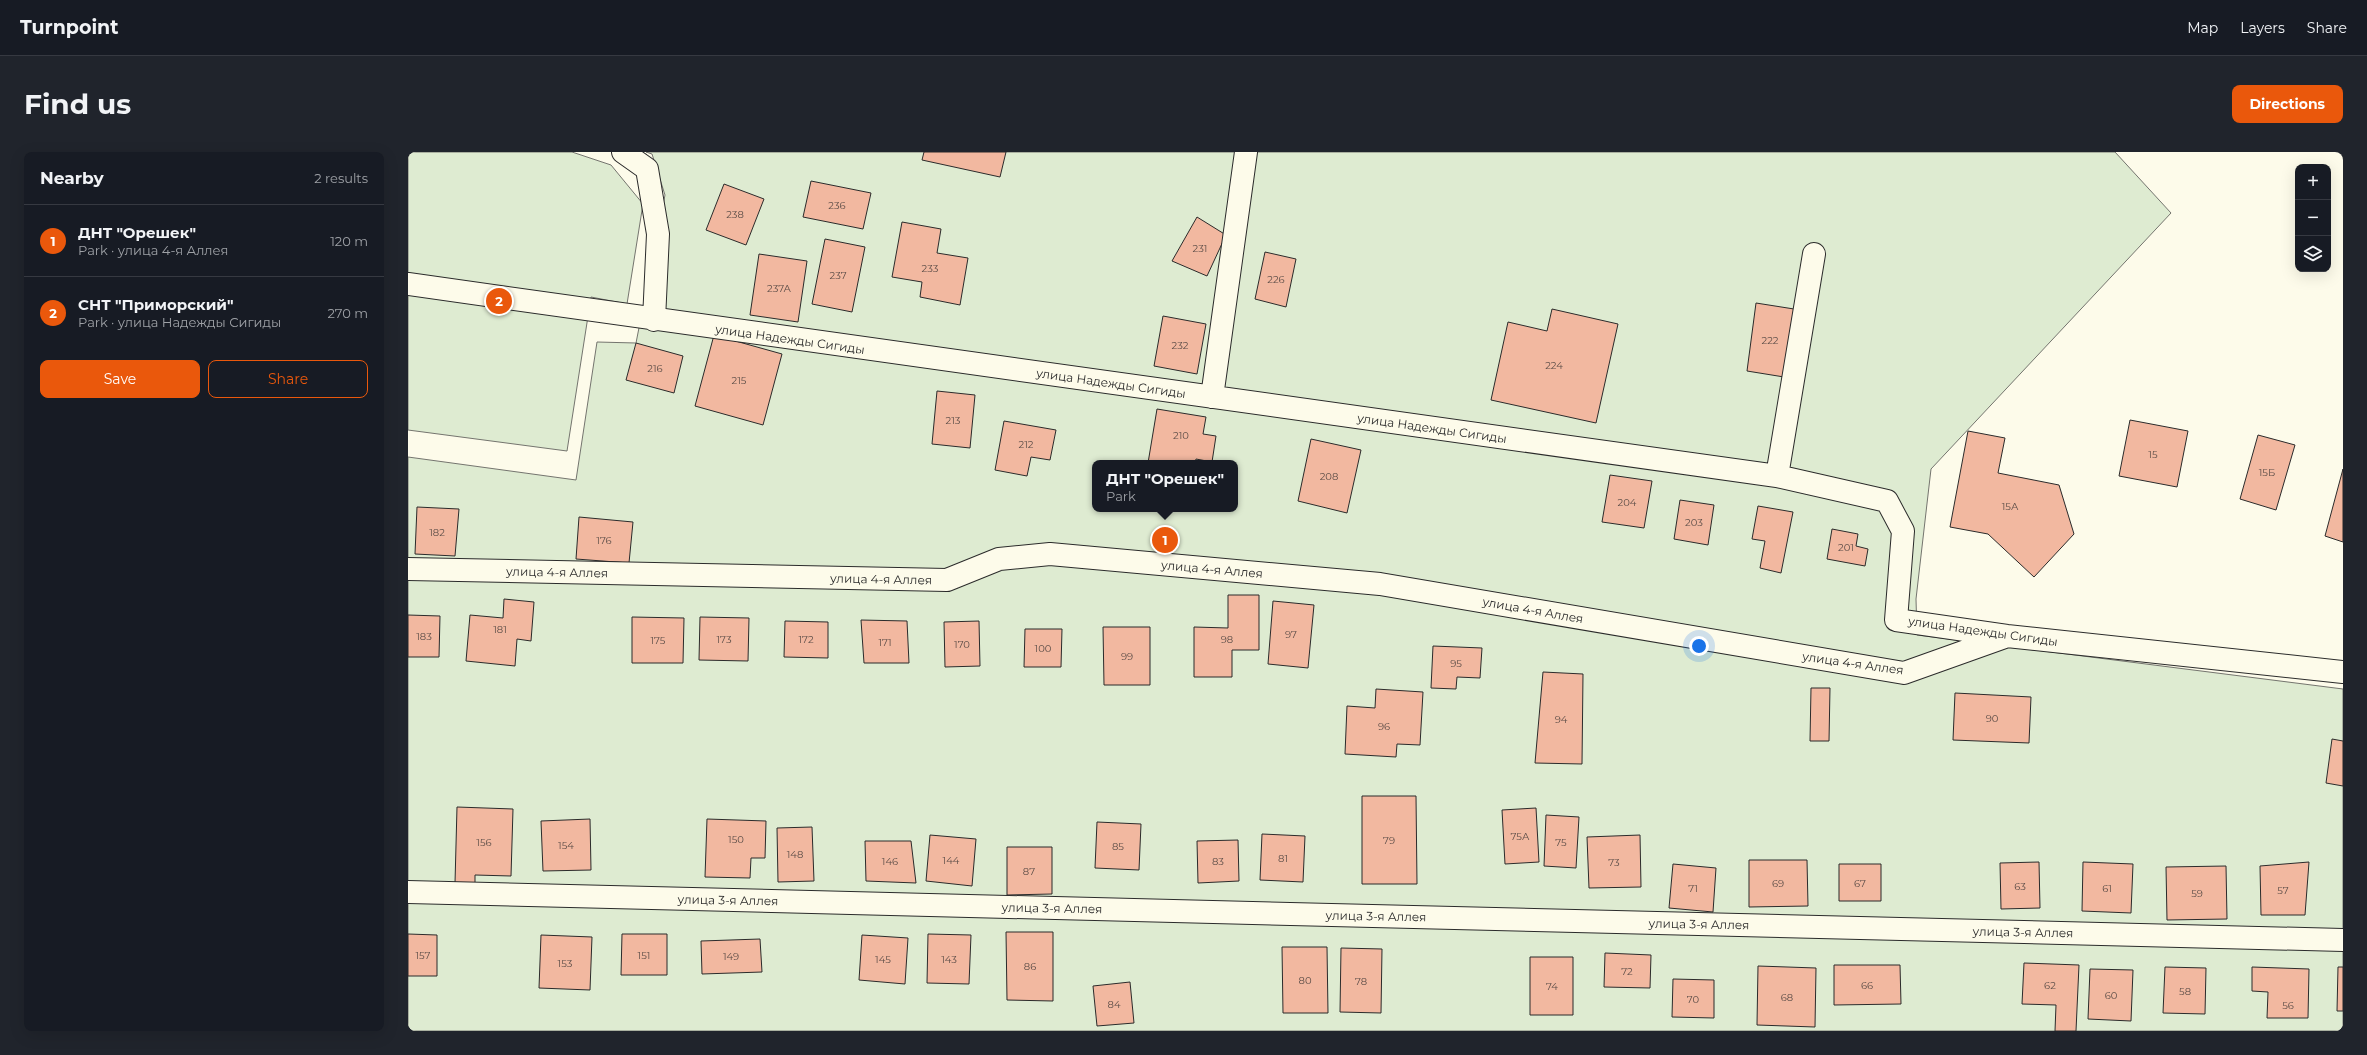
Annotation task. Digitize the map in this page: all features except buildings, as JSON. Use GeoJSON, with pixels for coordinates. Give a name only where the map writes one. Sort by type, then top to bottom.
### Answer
{"type":"FeatureCollection","features":[{"type":"Feature","properties":{"kind":"street"},"geometry":{"type":"LineString","coordinates":[[623,152],[647,170],[658,234],[654,320]]}},
{"type":"Feature","properties":{"kind":"street"},"geometry":{"type":"LineString","coordinates":[[1212,397],[1246,152]]}},
{"type":"Feature","properties":{"kind":"street"},"geometry":{"type":"LineString","coordinates":[[1777,476],[1814,254]]}},
{"type":"Feature","properties":{"kind":"street","name":"улица Надежды Сигиды"},"geometry":{"type":"LineString","coordinates":[[408,284],[654,320],[1777,476],[1887,500],[1902,531],[1896,620],[2007,636],[2343,672]]}},
{"type":"Feature","properties":{"kind":"street","name":"улица 4-я Аллея"},"geometry":{"type":"LineString","coordinates":[[408,569],[947,580],[999,559],[1050,554],[1380,584],[1904,673],[2007,636]]}},
{"type":"Feature","properties":{"kind":"street","name":"улица 3-я Аллея"},"geometry":{"type":"LineString","coordinates":[[408,892],[2343,940]]}},
{"type":"Feature","properties":{"kind":"green space"},"geometry":{"type":"Polygon","coordinates":[[[408,152],[572,152],[611,165],[643,204],[627,304],[591,297],[567,451],[408,430],[408,152]]]}},
{"type":"Feature","properties":{"kind":"green space"},"geometry":{"type":"Polygon","coordinates":[[[646,152],[2115,152],[2171,213],[1931,469],[1916,599],[1917,635],[2343,689],[2343,1031],[408,1031],[408,457],[576,480],[597,342],[636,343],[665,195],[652,154],[646,152]]]}},
{"type":"Feature","properties":{"kind":"place","name":"СНТ \"Приморский\""},"geometry":{"type":"Point","coordinates":[499,301]}},
{"type":"Feature","properties":{"kind":"place","name":"ДНТ \"Орешек\""},"geometry":{"type":"Point","coordinates":[1165,540]}}]}
